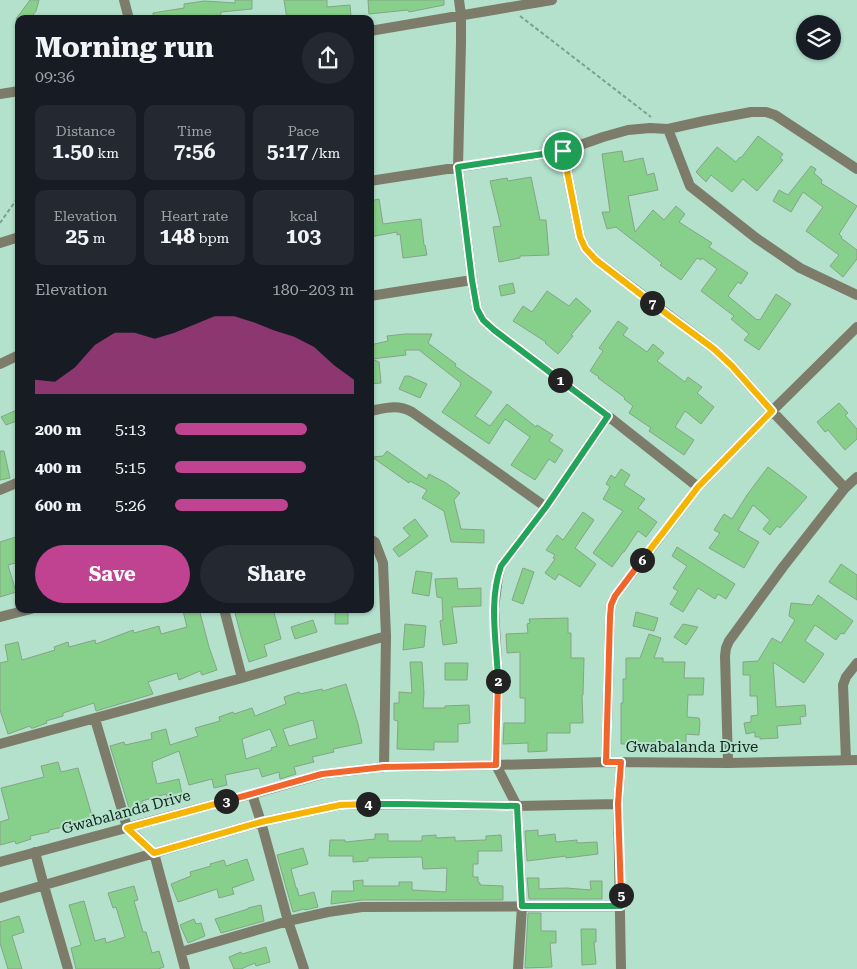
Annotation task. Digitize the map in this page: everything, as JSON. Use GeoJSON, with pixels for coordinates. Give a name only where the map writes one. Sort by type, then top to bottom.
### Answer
{"type":"FeatureCollection","features":[{"type":"Feature","properties":{"kind":"street"},"geometry":{"type":"LineString","coordinates":[[124,0],[128,15]]}},
{"type":"Feature","properties":{"kind":"street"},"geometry":{"type":"LineString","coordinates":[[459,0],[461,16],[458,167],[477,309],[483,320],[494,330],[698,487]]}},
{"type":"Feature","properties":{"kind":"street"},"geometry":{"type":"LineString","coordinates":[[374,30],[552,0]]}},
{"type":"Feature","properties":{"kind":"street"},"geometry":{"type":"LineString","coordinates":[[0,94],[15,92]]}},
{"type":"Feature","properties":{"kind":"street"},"geometry":{"type":"LineString","coordinates":[[374,180],[563,151],[628,130],[668,129],[751,112],[766,112],[775,115],[857,169]]}},
{"type":"Feature","properties":{"kind":"street"},"geometry":{"type":"LineString","coordinates":[[668,129],[690,186],[756,238],[800,268],[854,293],[857,282]]}},
{"type":"Feature","properties":{"kind":"street"},"geometry":{"type":"LineString","coordinates":[[563,151],[580,237],[585,248],[596,260],[714,349],[732,366],[844,488]]}},
{"type":"Feature","properties":{"kind":"street"},"geometry":{"type":"LineString","coordinates":[[0,243],[15,238]]}},
{"type":"Feature","properties":{"kind":"street"},"geometry":{"type":"LineString","coordinates":[[374,295],[472,280]]}},
{"type":"Feature","properties":{"kind":"street"},"geometry":{"type":"LineString","coordinates":[[606,762],[611,605],[615,596],[698,487],[857,327]]}},
{"type":"Feature","properties":{"kind":"street"},"geometry":{"type":"LineString","coordinates":[[0,364],[15,358]]}},
{"type":"Feature","properties":{"kind":"street"},"geometry":{"type":"LineString","coordinates":[[374,410],[403,407],[412,412],[546,507]]}},
{"type":"Feature","properties":{"kind":"street"},"geometry":{"type":"LineString","coordinates":[[518,969],[522,906],[517,806],[496,765],[498,680],[494,609],[498,576],[501,566],[546,507],[608,416]]}},
{"type":"Feature","properties":{"kind":"street"},"geometry":{"type":"LineString","coordinates":[[728,763],[725,656],[729,641],[844,488],[857,477]]}},
{"type":"Feature","properties":{"kind":"street"},"geometry":{"type":"LineString","coordinates":[[0,490],[15,484]]}},
{"type":"Feature","properties":{"kind":"street"},"geometry":{"type":"LineString","coordinates":[[374,541],[383,562],[386,636],[384,767]]}},
{"type":"Feature","properties":{"kind":"street"},"geometry":{"type":"LineString","coordinates":[[0,617],[16,613]]}},
{"type":"Feature","properties":{"kind":"street"},"geometry":{"type":"LineString","coordinates":[[225,613],[242,678]]}},
{"type":"Feature","properties":{"kind":"street"},"geometry":{"type":"LineString","coordinates":[[0,744],[242,678],[386,636]]}},
{"type":"Feature","properties":{"kind":"street"},"geometry":{"type":"LineString","coordinates":[[846,760],[843,685],[846,677],[857,663]]}},
{"type":"Feature","properties":{"kind":"street"},"geometry":{"type":"LineString","coordinates":[[95,719],[127,828],[154,853],[185,969]]}},
{"type":"Feature","properties":{"kind":"street","name":"Gwabalanda Drive"},"geometry":{"type":"LineString","coordinates":[[0,862],[322,774],[384,767],[606,762],[728,763],[857,760]]}},
{"type":"Feature","properties":{"kind":"street"},"geometry":{"type":"LineString","coordinates":[[621,762],[618,804],[621,969]]}},
{"type":"Feature","properties":{"kind":"street"},"geometry":{"type":"LineString","coordinates":[[252,794],[288,921],[304,969]]}},
{"type":"Feature","properties":{"kind":"street"},"geometry":{"type":"LineString","coordinates":[[0,898],[261,822],[340,805],[517,806],[618,804]]}},
{"type":"Feature","properties":{"kind":"street"},"geometry":{"type":"LineString","coordinates":[[35,852],[68,969]]}},
{"type":"Feature","properties":{"kind":"street"},"geometry":{"type":"LineString","coordinates":[[181,952],[288,921],[362,907],[621,906]]}},
{"type":"Feature","properties":{"kind":"path"},"geometry":{"type":"LineString","coordinates":[[508,7],[653,118]]}},
{"type":"Feature","properties":{"kind":"path"},"geometry":{"type":"LineString","coordinates":[[0,223],[15,202]]}},
{"type":"Feature","properties":{"kind":"building"},"geometry":{"type":"Polygon","coordinates":[[[30,0],[39,0],[33,15],[19,15],[30,0]]]}},
{"type":"Feature","properties":{"kind":"building"},"geometry":{"type":"Polygon","coordinates":[[[235,0],[252,0],[252,9],[221,12],[220,15],[153,15],[153,13],[184,8],[184,4],[204,1],[235,3],[235,0]]]}},
{"type":"Feature","properties":{"kind":"building"},"geometry":{"type":"Polygon","coordinates":[[[284,0],[327,0],[327,7],[350,5],[351,15],[286,15],[284,0]]]}},
{"type":"Feature","properties":{"kind":"building"},"geometry":{"type":"Polygon","coordinates":[[[368,0],[444,0],[444,5],[409,12],[408,10],[369,14],[368,0]]]}},
{"type":"Feature","properties":{"kind":"building"},"geometry":{"type":"Polygon","coordinates":[[[758,136],[783,154],[780,158],[783,160],[757,191],[743,179],[732,192],[711,175],[706,182],[696,172],[717,147],[736,162],[758,136]]]}},
{"type":"Feature","properties":{"kind":"building"},"geometry":{"type":"Polygon","coordinates":[[[622,151],[624,162],[643,158],[647,175],[654,173],[658,190],[628,196],[635,232],[653,210],[664,220],[676,206],[685,214],[679,222],[712,243],[709,247],[748,273],[741,284],[738,282],[728,296],[757,320],[760,320],[776,294],[791,304],[759,350],[744,340],[749,334],[731,319],[734,316],[701,291],[717,269],[702,258],[701,260],[697,258],[681,280],[660,265],[662,263],[616,227],[607,229],[602,212],[610,212],[602,154],[622,151]]]}},
{"type":"Feature","properties":{"kind":"building"},"geometry":{"type":"Polygon","coordinates":[[[811,166],[816,169],[814,173],[822,180],[821,183],[857,206],[839,234],[841,238],[857,250],[857,259],[843,277],[830,266],[839,255],[806,231],[823,207],[803,192],[791,212],[773,201],[779,190],[788,195],[811,166]]]}},
{"type":"Feature","properties":{"kind":"building"},"geometry":{"type":"Polygon","coordinates":[[[531,177],[540,220],[546,220],[549,255],[520,256],[520,258],[499,262],[493,227],[501,226],[490,181],[507,178],[508,181],[531,177]]]}},
{"type":"Feature","properties":{"kind":"building"},"geometry":{"type":"Polygon","coordinates":[[[379,199],[383,224],[421,219],[427,255],[403,258],[400,234],[397,235],[397,232],[374,236],[374,200],[379,199]]]}},
{"type":"Feature","properties":{"kind":"building"},"geometry":{"type":"Polygon","coordinates":[[[513,283],[515,293],[501,296],[499,286],[513,283]]]}},
{"type":"Feature","properties":{"kind":"building"},"geometry":{"type":"Polygon","coordinates":[[[547,291],[569,306],[576,298],[591,311],[558,354],[546,342],[513,321],[523,306],[532,312],[547,291]]]}},
{"type":"Feature","properties":{"kind":"building"},"geometry":{"type":"Polygon","coordinates":[[[618,321],[628,328],[623,335],[647,352],[653,344],[664,353],[657,361],[685,382],[688,377],[702,387],[697,393],[714,407],[701,424],[685,411],[675,427],[694,440],[684,455],[649,431],[651,428],[629,413],[633,406],[590,371],[603,351],[599,348],[618,321]]]}},
{"type":"Feature","properties":{"kind":"building"},"geometry":{"type":"Polygon","coordinates":[[[432,334],[428,343],[456,364],[455,366],[492,392],[475,416],[490,426],[507,404],[536,427],[537,425],[553,435],[549,441],[563,450],[555,463],[549,459],[535,480],[511,465],[530,437],[505,419],[489,444],[442,412],[461,383],[419,350],[405,350],[406,355],[374,359],[374,344],[388,341],[387,336],[432,334]]]}},
{"type":"Feature","properties":{"kind":"building"},"geometry":{"type":"Polygon","coordinates":[[[374,360],[379,362],[381,383],[374,384],[374,360]]]}},
{"type":"Feature","properties":{"kind":"building"},"geometry":{"type":"Polygon","coordinates":[[[405,376],[427,384],[420,398],[399,389],[405,376]]]}},
{"type":"Feature","properties":{"kind":"building"},"geometry":{"type":"Polygon","coordinates":[[[839,403],[848,413],[845,415],[857,429],[857,439],[845,450],[828,430],[825,432],[817,422],[839,403]]]}},
{"type":"Feature","properties":{"kind":"building"},"geometry":{"type":"Polygon","coordinates":[[[15,411],[15,422],[6,425],[1,417],[15,411]]]}},
{"type":"Feature","properties":{"kind":"building"},"geometry":{"type":"Polygon","coordinates":[[[0,451],[4,451],[10,478],[0,480],[0,451]]]}},
{"type":"Feature","properties":{"kind":"building"},"geometry":{"type":"Polygon","coordinates":[[[387,451],[427,479],[429,474],[460,493],[454,500],[461,529],[484,530],[484,543],[451,542],[444,511],[422,498],[427,490],[410,481],[409,483],[374,458],[374,457],[383,456],[387,451]]]}},
{"type":"Feature","properties":{"kind":"building"},"geometry":{"type":"Polygon","coordinates":[[[768,467],[807,497],[780,528],[777,526],[770,535],[763,529],[770,520],[753,505],[738,530],[759,542],[744,568],[709,548],[720,533],[714,530],[724,514],[732,519],[768,467]]]}},
{"type":"Feature","properties":{"kind":"building"},"geometry":{"type":"Polygon","coordinates":[[[621,469],[630,475],[624,485],[645,499],[638,508],[657,522],[646,537],[638,531],[612,567],[593,553],[623,511],[603,499],[610,487],[606,484],[611,475],[615,478],[621,469]]]}},
{"type":"Feature","properties":{"kind":"building"},"geometry":{"type":"Polygon","coordinates":[[[583,512],[594,520],[575,548],[596,564],[580,587],[559,574],[555,580],[545,573],[555,559],[553,558],[555,555],[546,550],[557,535],[563,540],[583,512]]]}},
{"type":"Feature","properties":{"kind":"building"},"geometry":{"type":"Polygon","coordinates":[[[415,519],[428,536],[399,557],[393,549],[410,536],[403,528],[415,519]]]}},
{"type":"Feature","properties":{"kind":"building"},"geometry":{"type":"Polygon","coordinates":[[[15,537],[15,563],[8,565],[15,592],[0,597],[0,542],[15,537]]]}},
{"type":"Feature","properties":{"kind":"building"},"geometry":{"type":"Polygon","coordinates":[[[677,547],[735,584],[726,599],[718,594],[715,599],[698,588],[683,612],[670,604],[678,591],[673,588],[687,566],[672,556],[677,547]]]}},
{"type":"Feature","properties":{"kind":"building"},"geometry":{"type":"Polygon","coordinates":[[[841,564],[857,575],[857,600],[829,582],[841,564]]]}},
{"type":"Feature","properties":{"kind":"building"},"geometry":{"type":"Polygon","coordinates":[[[523,568],[534,572],[523,604],[512,600],[523,568]]]}},
{"type":"Feature","properties":{"kind":"building"},"geometry":{"type":"Polygon","coordinates":[[[416,571],[432,573],[429,596],[412,593],[416,571]]]}},
{"type":"Feature","properties":{"kind":"building"},"geometry":{"type":"Polygon","coordinates":[[[457,578],[458,589],[481,588],[481,606],[452,607],[457,643],[443,645],[440,621],[443,620],[442,598],[437,597],[435,579],[457,578]]]}},
{"type":"Feature","properties":{"kind":"building"},"geometry":{"type":"Polygon","coordinates":[[[818,595],[853,621],[844,634],[841,633],[836,640],[815,625],[805,641],[824,654],[804,683],[773,662],[776,707],[805,705],[806,716],[800,717],[801,724],[777,726],[778,738],[760,739],[760,737],[755,737],[755,732],[746,734],[744,723],[751,722],[751,716],[758,715],[757,696],[750,696],[750,675],[743,675],[743,662],[758,661],[772,638],[781,643],[795,620],[789,616],[791,603],[812,605],[818,595]]]}},
{"type":"Feature","properties":{"kind":"building"},"geometry":{"type":"Polygon","coordinates":[[[636,612],[658,618],[654,631],[633,626],[636,612]]]}},
{"type":"Feature","properties":{"kind":"building"},"geometry":{"type":"Polygon","coordinates":[[[184,613],[200,613],[217,670],[202,675],[200,671],[179,680],[177,673],[148,682],[153,694],[96,711],[94,703],[63,713],[63,716],[46,721],[47,723],[33,728],[30,726],[8,734],[0,710],[0,663],[8,661],[5,645],[18,642],[22,660],[55,650],[54,647],[68,642],[69,647],[95,640],[96,644],[133,630],[134,633],[159,626],[161,634],[187,627],[184,613]]]}},
{"type":"Feature","properties":{"kind":"building"},"geometry":{"type":"Polygon","coordinates":[[[235,613],[274,613],[281,639],[264,645],[267,656],[249,662],[235,613]]]}},
{"type":"Feature","properties":{"kind":"building"},"geometry":{"type":"Polygon","coordinates":[[[335,613],[348,613],[348,624],[335,624],[335,613]]]}},
{"type":"Feature","properties":{"kind":"building"},"geometry":{"type":"Polygon","coordinates":[[[568,618],[568,633],[571,633],[571,658],[584,658],[583,723],[570,723],[570,733],[547,733],[547,751],[528,752],[528,743],[503,744],[504,723],[525,723],[525,698],[520,698],[520,652],[507,653],[506,634],[528,633],[527,624],[530,623],[529,619],[568,618]]]}},
{"type":"Feature","properties":{"kind":"building"},"geometry":{"type":"Polygon","coordinates":[[[313,620],[317,632],[295,639],[291,627],[313,620]]]}},
{"type":"Feature","properties":{"kind":"building"},"geometry":{"type":"Polygon","coordinates":[[[405,624],[426,626],[424,647],[403,650],[405,624]]]}},
{"type":"Feature","properties":{"kind":"building"},"geometry":{"type":"Polygon","coordinates":[[[683,624],[698,627],[686,645],[674,637],[683,624]]]}},
{"type":"Feature","properties":{"kind":"building"},"geometry":{"type":"Polygon","coordinates":[[[649,634],[661,638],[654,658],[663,658],[663,662],[685,662],[684,678],[704,678],[703,695],[688,695],[687,717],[699,718],[700,722],[699,735],[686,734],[686,743],[621,744],[621,703],[623,703],[623,679],[626,679],[626,658],[640,658],[649,634]]]}},
{"type":"Feature","properties":{"kind":"building"},"geometry":{"type":"Polygon","coordinates":[[[410,662],[422,662],[423,708],[469,705],[470,723],[458,724],[458,742],[434,742],[434,750],[397,749],[398,721],[394,720],[394,703],[399,703],[399,692],[412,693],[410,662]]]}},
{"type":"Feature","properties":{"kind":"building"},"geometry":{"type":"Polygon","coordinates":[[[445,663],[468,663],[467,680],[445,680],[445,663]]]}},
{"type":"Feature","properties":{"kind":"building"},"geometry":{"type":"Polygon","coordinates":[[[346,684],[362,743],[333,749],[334,752],[312,757],[314,762],[294,767],[296,774],[280,779],[279,772],[262,777],[259,768],[225,775],[227,785],[214,788],[212,779],[189,785],[179,751],[152,762],[152,765],[157,784],[179,779],[183,799],[168,803],[166,794],[142,801],[143,803],[129,808],[110,746],[124,742],[125,745],[152,739],[151,733],[166,729],[170,745],[198,736],[195,728],[220,721],[219,717],[233,712],[234,714],[252,708],[255,716],[286,704],[284,697],[299,692],[300,694],[322,689],[323,691],[346,684]],[[313,720],[283,729],[289,746],[317,738],[313,720]],[[270,729],[242,739],[246,759],[272,750],[271,748],[277,746],[270,729]]]}},
{"type":"Feature","properties":{"kind":"building"},"geometry":{"type":"Polygon","coordinates":[[[58,762],[61,772],[78,768],[93,819],[30,836],[31,839],[16,844],[15,841],[0,845],[0,822],[9,819],[1,788],[44,777],[41,766],[58,762]]]}},
{"type":"Feature","properties":{"kind":"building"},"geometry":{"type":"Polygon","coordinates":[[[538,830],[538,836],[555,834],[556,842],[577,840],[577,843],[597,842],[598,854],[527,861],[525,831],[538,830]]]}},
{"type":"Feature","properties":{"kind":"building"},"geometry":{"type":"Polygon","coordinates":[[[375,834],[388,834],[388,841],[422,841],[422,836],[436,835],[436,838],[455,837],[455,841],[486,840],[486,836],[501,835],[502,851],[478,851],[478,864],[473,864],[473,877],[478,877],[480,885],[503,886],[503,900],[362,900],[331,904],[332,891],[354,891],[353,881],[363,880],[363,886],[399,886],[399,882],[412,882],[412,890],[446,892],[447,868],[423,869],[422,857],[368,858],[368,861],[353,862],[353,856],[329,856],[330,840],[345,840],[345,842],[375,839],[375,834]]]}},
{"type":"Feature","properties":{"kind":"building"},"geometry":{"type":"Polygon","coordinates":[[[303,848],[308,864],[291,869],[299,896],[314,892],[318,907],[293,912],[277,855],[303,848]]]}},
{"type":"Feature","properties":{"kind":"building"},"geometry":{"type":"Polygon","coordinates":[[[247,859],[254,880],[232,888],[234,894],[219,898],[217,889],[178,902],[171,884],[191,876],[190,872],[224,860],[226,866],[247,859]]]}},
{"type":"Feature","properties":{"kind":"building"},"geometry":{"type":"Polygon","coordinates":[[[527,878],[539,878],[539,889],[566,888],[591,890],[590,881],[602,881],[602,899],[529,899],[527,878]]]}},
{"type":"Feature","properties":{"kind":"building"},"geometry":{"type":"Polygon","coordinates":[[[134,886],[138,900],[134,901],[143,932],[146,932],[152,953],[159,951],[164,967],[158,969],[76,969],[71,948],[81,945],[69,905],[84,901],[95,941],[105,938],[106,943],[125,937],[116,907],[113,908],[108,893],[134,886]]]}},
{"type":"Feature","properties":{"kind":"building"},"geometry":{"type":"Polygon","coordinates":[[[261,905],[264,921],[221,933],[215,919],[261,905]]]}},
{"type":"Feature","properties":{"kind":"building"},"geometry":{"type":"Polygon","coordinates":[[[528,913],[541,913],[541,931],[556,931],[556,943],[550,943],[552,967],[525,968],[528,913]]]}},
{"type":"Feature","properties":{"kind":"building"},"geometry":{"type":"Polygon","coordinates":[[[19,916],[24,932],[12,936],[22,969],[8,969],[0,943],[0,922],[19,916]]]}},
{"type":"Feature","properties":{"kind":"building"},"geometry":{"type":"Polygon","coordinates":[[[194,919],[196,924],[201,923],[205,936],[188,943],[180,925],[194,919]]]}},
{"type":"Feature","properties":{"kind":"building"},"geometry":{"type":"Polygon","coordinates":[[[581,929],[596,929],[596,942],[594,942],[596,964],[582,965],[581,929]]]}},
{"type":"Feature","properties":{"kind":"building"},"geometry":{"type":"Polygon","coordinates":[[[266,947],[270,962],[256,966],[255,963],[241,969],[234,969],[229,957],[241,952],[242,954],[266,947]]]}},
{"type":"Feature","properties":{"kind":"route"},"geometry":{"type":"LineString","coordinates":[[563,151],[580,237],[585,248],[596,260],[714,349],[732,366],[772,411],[698,487],[615,596],[611,605],[606,762],[621,762],[618,804],[621,906],[522,906],[517,806],[340,805],[261,822],[154,853],[127,828],[322,774],[384,767],[496,765],[498,680],[494,609],[501,566],[546,507],[608,416],[483,320],[477,309],[472,280],[458,167],[563,151]]}}]}
